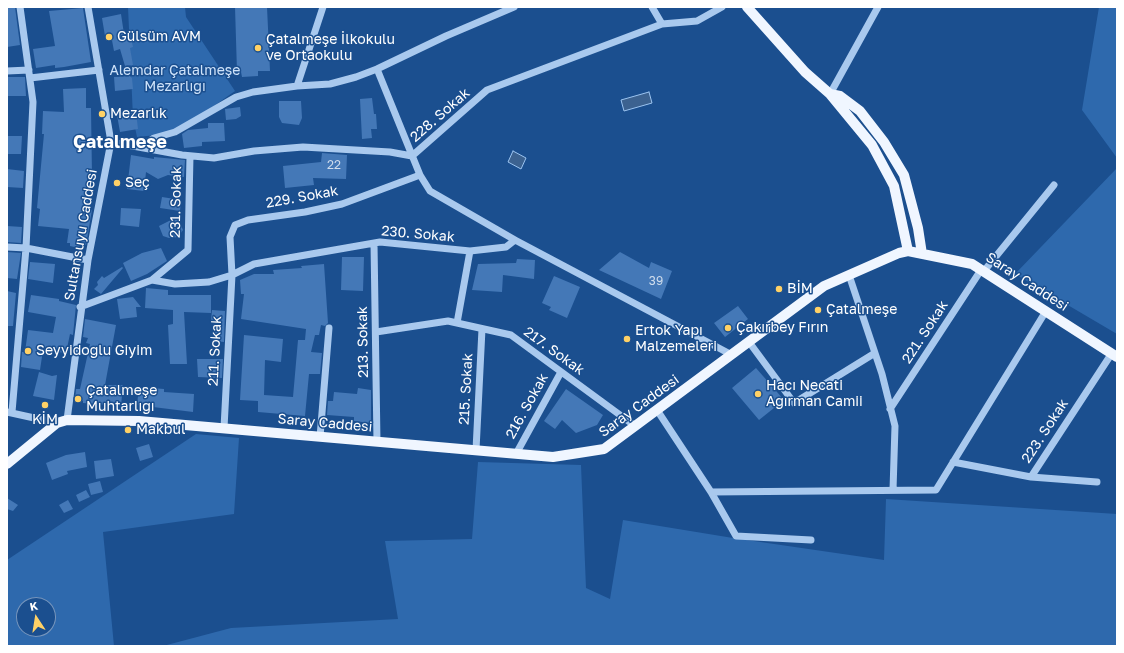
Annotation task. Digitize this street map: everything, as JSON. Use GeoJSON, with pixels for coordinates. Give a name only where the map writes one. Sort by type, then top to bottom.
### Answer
{"type":"FeatureCollection","features":[{"type":"Feature","properties":{"kind":"main road"},"geometry":{"type":"LineString","coordinates":[[747,7],[805,72],[830,94],[872,145],[894,186],[908,251]]}},
{"type":"Feature","properties":{"kind":"main road"},"geometry":{"type":"LineString","coordinates":[[830,94],[840,96],[860,111],[884,142],[904,175],[918,228],[922,254]]}},
{"type":"Feature","properties":{"kind":"main road","name":"Saray Caddesi"},"geometry":{"type":"LineString","coordinates":[[62,422],[139,421],[553,457],[604,449],[824,286],[899,253],[908,251],[972,264],[1114,355]]}},
{"type":"Feature","properties":{"kind":"main road"},"geometry":{"type":"LineString","coordinates":[[7,464],[62,422]]}},
{"type":"Feature","properties":{"kind":"street"},"geometry":{"type":"LineString","coordinates":[[20,7],[33,102],[26,248],[9,412],[62,422]]}},
{"type":"Feature","properties":{"kind":"street","name":"Sultansuyu Caddesi"},"geometry":{"type":"LineString","coordinates":[[62,422],[88,260],[111,142],[88,7]]}},
{"type":"Feature","properties":{"kind":"street"},"geometry":{"type":"LineString","coordinates":[[297,86],[323,7]]}},
{"type":"Feature","properties":{"kind":"street"},"geometry":{"type":"LineString","coordinates":[[141,147],[154,138],[175,132],[236,97],[253,92],[297,86],[330,84],[377,69],[446,36],[514,7]]}},
{"type":"Feature","properties":{"kind":"street"},"geometry":{"type":"LineString","coordinates":[[652,7],[662,24]]}},
{"type":"Feature","properties":{"kind":"street","name":"228. Sokak"},"geometry":{"type":"LineString","coordinates":[[111,142],[190,156],[214,158],[254,151],[303,147],[390,152],[412,156],[487,90],[662,24],[697,21],[722,7]]}},
{"type":"Feature","properties":{"kind":"street"},"geometry":{"type":"LineString","coordinates":[[830,94],[878,7]]}},
{"type":"Feature","properties":{"kind":"street"},"geometry":{"type":"LineString","coordinates":[[377,69],[420,175],[426,186],[436,196],[515,240],[732,354]]}},
{"type":"Feature","properties":{"kind":"street"},"geometry":{"type":"LineString","coordinates":[[7,71],[29,74],[99,70]]}},
{"type":"Feature","properties":{"kind":"street","name":"231. Sokak"},"geometry":{"type":"LineString","coordinates":[[152,280],[188,250],[190,156]]}},
{"type":"Feature","properties":{"kind":"street","name":"229. Sokak"},"geometry":{"type":"LineString","coordinates":[[232,275],[230,237],[236,225],[241,221],[336,206],[420,175]]}},
{"type":"Feature","properties":{"kind":"street","name":"221. Sokak"},"geometry":{"type":"LineString","coordinates":[[890,409],[982,271],[1054,185]]}},
{"type":"Feature","properties":{"kind":"street","name":"230. Sokak"},"geometry":{"type":"LineString","coordinates":[[152,280],[193,285],[232,275],[254,264],[380,242],[470,251],[506,247],[515,240]]}},
{"type":"Feature","properties":{"kind":"street","name":"213. Sokak"},"geometry":{"type":"LineString","coordinates":[[374,243],[377,442]]}},
{"type":"Feature","properties":{"kind":"street"},"geometry":{"type":"LineString","coordinates":[[7,248],[26,248],[88,260]]}},
{"type":"Feature","properties":{"kind":"street"},"geometry":{"type":"LineString","coordinates":[[457,323],[470,251]]}},
{"type":"Feature","properties":{"kind":"street","name":"211. Sokak"},"geometry":{"type":"LineString","coordinates":[[224,428],[232,275]]}},
{"type":"Feature","properties":{"kind":"street"},"geometry":{"type":"LineString","coordinates":[[849,275],[875,353],[895,426],[893,490]]}},
{"type":"Feature","properties":{"kind":"street"},"geometry":{"type":"LineString","coordinates":[[80,307],[152,280]]}},
{"type":"Feature","properties":{"kind":"street"},"geometry":{"type":"LineString","coordinates":[[711,492],[936,490],[1046,311]]}},
{"type":"Feature","properties":{"kind":"street","name":"217. Sokak"},"geometry":{"type":"LineString","coordinates":[[376,332],[448,321],[511,335],[635,426]]}},
{"type":"Feature","properties":{"kind":"street"},"geometry":{"type":"LineString","coordinates":[[320,437],[329,328]]}},
{"type":"Feature","properties":{"kind":"street","name":"215. Sokak"},"geometry":{"type":"LineString","coordinates":[[476,450],[482,329]]}},
{"type":"Feature","properties":{"kind":"street"},"geometry":{"type":"LineString","coordinates":[[749,342],[794,403],[875,353]]}},
{"type":"Feature","properties":{"kind":"street","name":"223. Sokak"},"geometry":{"type":"LineString","coordinates":[[953,462],[1031,477],[1114,355]]}},
{"type":"Feature","properties":{"kind":"street","name":"216. Sokak"},"geometry":{"type":"LineString","coordinates":[[516,454],[561,372]]}},
{"type":"Feature","properties":{"kind":"street"},"geometry":{"type":"LineString","coordinates":[[657,410],[711,492],[736,536],[811,540]]}},
{"type":"Feature","properties":{"kind":"street"},"geometry":{"type":"LineString","coordinates":[[1031,477],[1097,482]]}},
{"type":"Feature","properties":{"kind":"green space","name":"Alemdar Çatalmeşe Mezarlığı"},"geometry":{"type":"Polygon","coordinates":[[[128,7],[185,7],[186,17],[235,91],[176,133],[137,137],[133,118],[128,7]]]}},
{"type":"Feature","properties":{"kind":"green space"},"geometry":{"type":"Polygon","coordinates":[[[1099,7],[1117,7],[1117,158],[1082,110],[1099,7]]]}},
{"type":"Feature","properties":{"kind":"green space"},"geometry":{"type":"Polygon","coordinates":[[[1117,168],[1117,334],[1015,274],[1117,168]]]}},
{"type":"Feature","properties":{"kind":"green space"},"geometry":{"type":"Polygon","coordinates":[[[196,434],[239,438],[234,514],[103,532],[114,646],[7,646],[7,560],[196,434]]]}},
{"type":"Feature","properties":{"kind":"green space"},"geometry":{"type":"Polygon","coordinates":[[[478,462],[581,465],[586,588],[610,599],[623,520],[884,560],[886,499],[1117,514],[1117,646],[163,646],[231,628],[398,619],[385,541],[472,539],[478,462]]]}},
{"type":"Feature","properties":{"kind":"shaded area"},"geometry":{"type":"Polygon","coordinates":[[[649,92],[652,103],[624,111],[621,100],[649,92]]]}},
{"type":"Feature","properties":{"kind":"shaded area"},"geometry":{"type":"Polygon","coordinates":[[[513,151],[526,158],[521,169],[508,162],[513,151]]]}},
{"type":"Feature","properties":{"kind":"building"},"geometry":{"type":"Polygon","coordinates":[[[7,7],[15,7],[20,45],[7,47],[7,7]]]}},
{"type":"Feature","properties":{"kind":"building"},"geometry":{"type":"Polygon","coordinates":[[[235,7],[267,7],[270,71],[258,71],[258,76],[242,77],[241,72],[237,72],[235,7]]]}},
{"type":"Feature","properties":{"kind":"building"},"geometry":{"type":"Polygon","coordinates":[[[83,8],[91,62],[55,68],[55,65],[36,68],[33,49],[55,46],[49,11],[83,8]]]}},
{"type":"Feature","properties":{"kind":"building"},"geometry":{"type":"Polygon","coordinates":[[[121,14],[124,34],[130,33],[133,47],[130,48],[133,65],[125,66],[120,49],[114,51],[111,35],[105,36],[102,18],[121,14]]]}},
{"type":"Feature","properties":{"kind":"building"},"geometry":{"type":"Polygon","coordinates":[[[130,76],[132,78],[133,89],[115,91],[114,77],[130,76]]]}},
{"type":"Feature","properties":{"kind":"building"},"geometry":{"type":"Polygon","coordinates":[[[7,77],[25,77],[26,96],[7,96],[7,77]]]}},
{"type":"Feature","properties":{"kind":"building"},"geometry":{"type":"Polygon","coordinates":[[[86,88],[86,108],[91,108],[92,176],[87,177],[88,209],[92,210],[86,245],[80,244],[79,248],[70,246],[70,243],[67,243],[69,229],[38,226],[40,209],[37,208],[44,134],[42,134],[43,111],[64,112],[63,89],[86,88]]]}},
{"type":"Feature","properties":{"kind":"building"},"geometry":{"type":"Polygon","coordinates":[[[372,98],[374,114],[376,114],[377,129],[371,129],[372,138],[362,139],[360,99],[372,98]]]}},
{"type":"Feature","properties":{"kind":"building"},"geometry":{"type":"Polygon","coordinates":[[[279,101],[301,101],[302,118],[299,125],[282,123],[279,117],[279,101]]]}},
{"type":"Feature","properties":{"kind":"building"},"geometry":{"type":"Polygon","coordinates":[[[240,107],[241,116],[236,119],[226,120],[225,109],[240,107]]]}},
{"type":"Feature","properties":{"kind":"building"},"geometry":{"type":"Polygon","coordinates":[[[136,112],[138,129],[120,132],[117,115],[136,112]]]}},
{"type":"Feature","properties":{"kind":"building"},"geometry":{"type":"Polygon","coordinates":[[[208,123],[224,123],[225,141],[202,142],[202,146],[184,148],[182,134],[188,130],[208,128],[208,123]]]}},
{"type":"Feature","properties":{"kind":"building"},"geometry":{"type":"Polygon","coordinates":[[[7,136],[22,136],[21,154],[7,154],[7,136]]]}},
{"type":"Feature","properties":{"kind":"building"},"geometry":{"type":"Polygon","coordinates":[[[322,153],[347,155],[346,179],[313,178],[314,185],[285,188],[283,166],[321,162],[322,153]]]}},
{"type":"Feature","properties":{"kind":"building"},"geometry":{"type":"Polygon","coordinates":[[[131,155],[154,159],[154,157],[185,160],[184,177],[168,175],[158,179],[146,172],[144,191],[127,189],[131,155]]]}},
{"type":"Feature","properties":{"kind":"building"},"geometry":{"type":"Polygon","coordinates":[[[7,169],[24,171],[23,188],[7,187],[7,169]]]}},
{"type":"Feature","properties":{"kind":"building"},"geometry":{"type":"Polygon","coordinates":[[[162,197],[181,200],[180,211],[160,208],[162,197]]]}},
{"type":"Feature","properties":{"kind":"building"},"geometry":{"type":"Polygon","coordinates":[[[121,208],[141,209],[139,227],[120,225],[121,208]]]}},
{"type":"Feature","properties":{"kind":"building"},"geometry":{"type":"Polygon","coordinates":[[[177,217],[183,230],[178,237],[169,238],[163,236],[159,226],[177,217]]]}},
{"type":"Feature","properties":{"kind":"building"},"geometry":{"type":"Polygon","coordinates":[[[7,226],[22,227],[21,243],[7,242],[7,226]]]}},
{"type":"Feature","properties":{"kind":"building"},"geometry":{"type":"Polygon","coordinates":[[[161,248],[167,261],[147,274],[131,281],[123,263],[142,253],[161,248]]]}},
{"type":"Feature","properties":{"kind":"building"},"geometry":{"type":"Polygon","coordinates":[[[7,252],[21,253],[17,279],[7,278],[7,252]]]}},
{"type":"Feature","properties":{"kind":"building"},"geometry":{"type":"Polygon","coordinates":[[[620,252],[649,268],[651,262],[672,271],[661,299],[599,270],[620,252]]]}},
{"type":"Feature","properties":{"kind":"building"},"geometry":{"type":"Polygon","coordinates":[[[342,257],[364,257],[363,291],[341,290],[342,257]]]}},
{"type":"Feature","properties":{"kind":"building"},"geometry":{"type":"Polygon","coordinates":[[[517,259],[535,260],[534,279],[503,275],[502,292],[472,290],[478,264],[516,263],[517,259]]]}},
{"type":"Feature","properties":{"kind":"building"},"geometry":{"type":"Polygon","coordinates":[[[30,262],[55,264],[53,283],[28,279],[30,262]]]}},
{"type":"Feature","properties":{"kind":"building"},"geometry":{"type":"Polygon","coordinates":[[[324,264],[328,323],[325,326],[321,325],[319,335],[315,335],[311,352],[322,353],[320,374],[309,374],[305,416],[258,412],[258,401],[240,400],[244,335],[283,339],[281,362],[265,360],[264,395],[293,397],[298,340],[305,340],[306,329],[241,319],[244,294],[241,294],[240,280],[254,274],[274,274],[273,270],[302,268],[301,266],[324,264]]]}},
{"type":"Feature","properties":{"kind":"building"},"geometry":{"type":"Polygon","coordinates":[[[122,267],[123,268],[101,294],[94,289],[98,285],[97,282],[102,276],[104,278],[122,267]]]}},
{"type":"Feature","properties":{"kind":"building"},"geometry":{"type":"Polygon","coordinates":[[[554,276],[580,287],[567,318],[549,310],[551,307],[542,303],[554,276]]]}},
{"type":"Feature","properties":{"kind":"building"},"geometry":{"type":"Polygon","coordinates":[[[146,288],[168,290],[168,295],[211,295],[211,313],[184,312],[187,364],[170,364],[168,325],[173,324],[173,310],[145,308],[146,288]]]}},
{"type":"Feature","properties":{"kind":"building"},"geometry":{"type":"Polygon","coordinates":[[[7,291],[16,293],[13,326],[7,326],[7,291]]]}},
{"type":"Feature","properties":{"kind":"building"},"geometry":{"type":"Polygon","coordinates":[[[31,295],[59,299],[59,301],[76,305],[73,335],[70,334],[66,353],[43,350],[40,370],[21,367],[22,352],[25,352],[28,330],[53,333],[56,317],[28,312],[31,295]]]}},
{"type":"Feature","properties":{"kind":"building"},"geometry":{"type":"Polygon","coordinates":[[[133,297],[141,307],[136,307],[137,317],[120,319],[117,299],[133,297]]]}},
{"type":"Feature","properties":{"kind":"building"},"geometry":{"type":"Polygon","coordinates":[[[738,306],[748,319],[725,337],[714,323],[738,306]]]}},
{"type":"Feature","properties":{"kind":"building"},"geometry":{"type":"Polygon","coordinates":[[[212,310],[225,311],[224,342],[213,341],[214,321],[211,321],[212,310]]]}},
{"type":"Feature","properties":{"kind":"building"},"geometry":{"type":"Polygon","coordinates":[[[85,319],[116,325],[105,385],[123,385],[121,406],[83,403],[83,401],[75,400],[76,389],[80,389],[90,344],[86,343],[88,338],[83,337],[85,319]]]}},
{"type":"Feature","properties":{"kind":"building"},"geometry":{"type":"Polygon","coordinates":[[[197,359],[223,359],[222,378],[198,377],[197,359]]]}},
{"type":"Feature","properties":{"kind":"building","name":"Hacı Necati Ağırman Camii"},"geometry":{"type":"Polygon","coordinates":[[[756,368],[784,400],[759,420],[732,388],[756,368]]]}},
{"type":"Feature","properties":{"kind":"building"},"geometry":{"type":"Polygon","coordinates":[[[39,372],[52,376],[57,375],[54,400],[33,396],[39,372]]]}},
{"type":"Feature","properties":{"kind":"building"},"geometry":{"type":"Polygon","coordinates":[[[139,387],[164,389],[164,392],[194,394],[193,412],[137,405],[139,387]]]}},
{"type":"Feature","properties":{"kind":"building"},"geometry":{"type":"Polygon","coordinates":[[[358,388],[371,390],[371,423],[354,421],[354,417],[327,415],[328,401],[333,401],[334,392],[357,394],[358,388]]]}},
{"type":"Feature","properties":{"kind":"building"},"geometry":{"type":"Polygon","coordinates":[[[566,389],[603,415],[597,425],[576,433],[562,420],[555,429],[544,421],[566,389]]]}},
{"type":"Feature","properties":{"kind":"building"},"geometry":{"type":"Polygon","coordinates":[[[149,444],[153,457],[140,461],[136,448],[149,444]]]}},
{"type":"Feature","properties":{"kind":"building"},"geometry":{"type":"Polygon","coordinates":[[[85,452],[87,467],[67,471],[68,474],[52,480],[46,463],[66,455],[85,452]]]}},
{"type":"Feature","properties":{"kind":"building"},"geometry":{"type":"Polygon","coordinates":[[[111,459],[114,476],[96,479],[94,461],[111,459]]]}},
{"type":"Feature","properties":{"kind":"building"},"geometry":{"type":"Polygon","coordinates":[[[100,481],[103,492],[91,495],[88,484],[100,481]]]}},
{"type":"Feature","properties":{"kind":"building"},"geometry":{"type":"Polygon","coordinates":[[[86,490],[90,497],[79,502],[76,495],[86,490]]]}},
{"type":"Feature","properties":{"kind":"building"},"geometry":{"type":"Polygon","coordinates":[[[7,498],[18,505],[13,511],[7,509],[7,498]]]}},
{"type":"Feature","properties":{"kind":"building"},"geometry":{"type":"Polygon","coordinates":[[[68,500],[73,509],[64,513],[59,505],[68,500]]]}},
{"type":"Feature","properties":{"kind":"place","name":"Gülsüm AVM"},"geometry":{"type":"Point","coordinates":[109,37]}},
{"type":"Feature","properties":{"kind":"place","name":"Çatalmeşe İlkokulu ve Ortaokulu"},"geometry":{"type":"Point","coordinates":[258,48]}},
{"type":"Feature","properties":{"kind":"place","name":"Mezarlık"},"geometry":{"type":"Point","coordinates":[102,114]}},
{"type":"Feature","properties":{"kind":"place","name":"Seç"},"geometry":{"type":"Point","coordinates":[117,183]}},
{"type":"Feature","properties":{"kind":"place","name":"BİM"},"geometry":{"type":"Point","coordinates":[779,289]}},
{"type":"Feature","properties":{"kind":"place","name":"Çatalmeşe"},"geometry":{"type":"Point","coordinates":[818,310]}},
{"type":"Feature","properties":{"kind":"place","name":"Çakırbey Fırın"},"geometry":{"type":"Point","coordinates":[728,328]}},
{"type":"Feature","properties":{"kind":"place","name":"Ertok Yapı Malzemeleri"},"geometry":{"type":"Point","coordinates":[627,339]}},
{"type":"Feature","properties":{"kind":"place","name":"Seyyidoğlu Giyim"},"geometry":{"type":"Point","coordinates":[28,351]}},
{"type":"Feature","properties":{"kind":"place","name":"Hacı Necati Ağırman Camii"},"geometry":{"type":"Point","coordinates":[758,394]}},
{"type":"Feature","properties":{"kind":"place","name":"Çatalmeşe Muhtarlığı"},"geometry":{"type":"Point","coordinates":[78,399]}},
{"type":"Feature","properties":{"kind":"place","name":"KİM"},"geometry":{"type":"Point","coordinates":[45,405]}},
{"type":"Feature","properties":{"kind":"place","name":"Makbul"},"geometry":{"type":"Point","coordinates":[128,430]}},
{"type":"Feature","properties":{"kind":"district","name":"Çatalmeşe"},"geometry":{"type":"Point","coordinates":[120,142]}}]}
